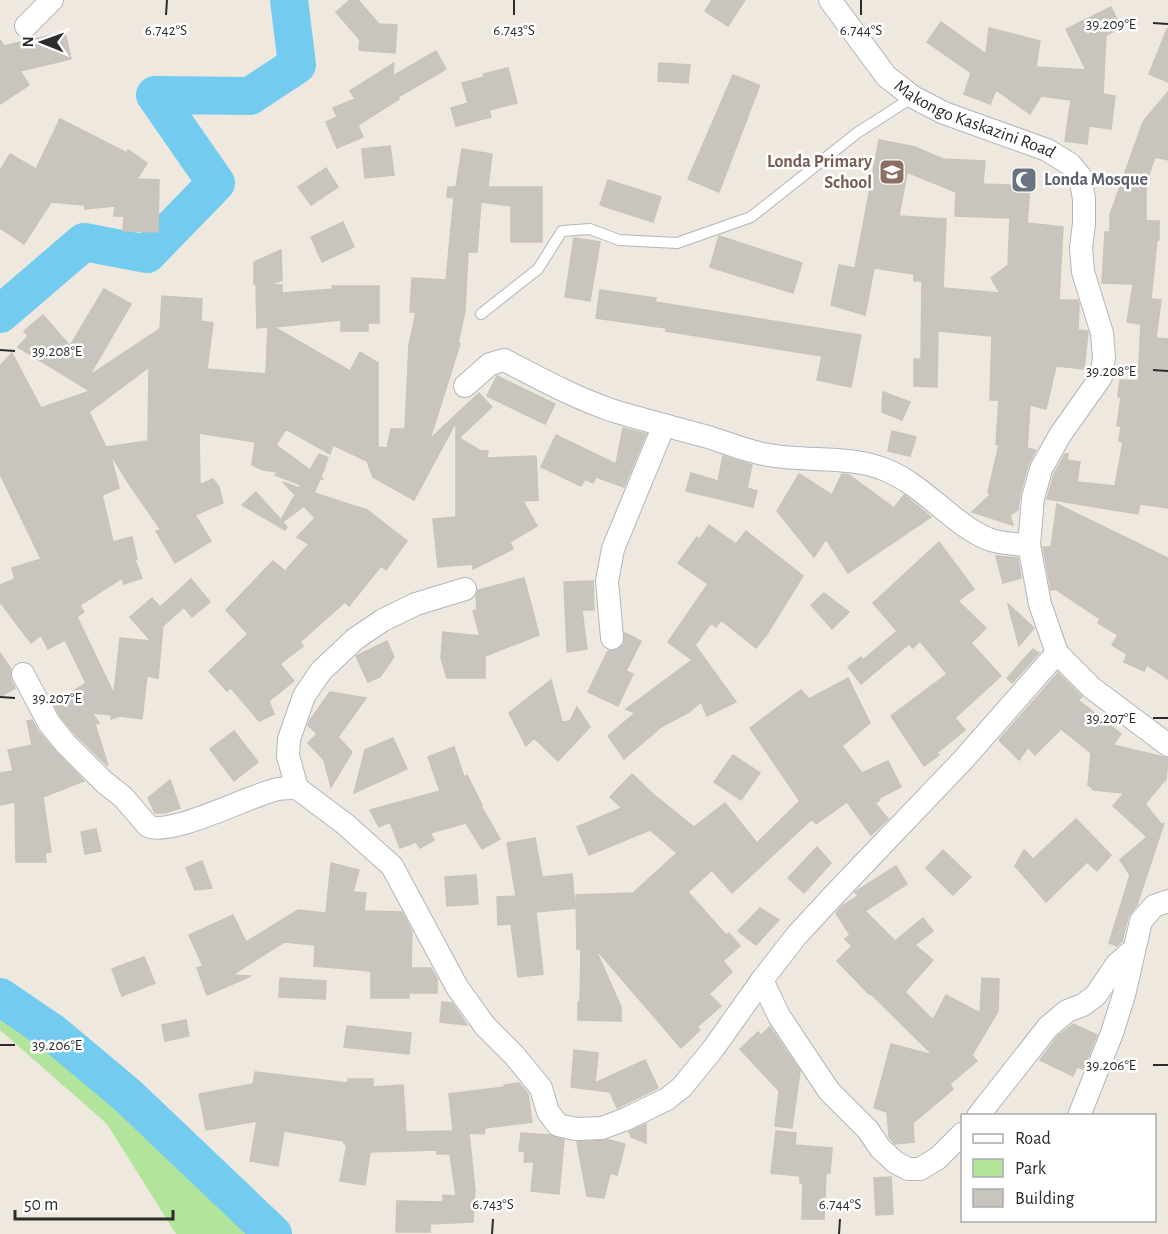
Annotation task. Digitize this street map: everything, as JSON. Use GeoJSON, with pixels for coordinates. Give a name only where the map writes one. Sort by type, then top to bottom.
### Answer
{"type":"FeatureCollection","features":[{"type":"Feature","properties":{"kind":"street"},"geometry":{"type":"LineString","coordinates":[[26,26],[52,0]]}},
{"type":"Feature","properties":{"kind":"street","name":"Makongo Kaskazini Road"},"geometry":{"type":"LineString","coordinates":[[830,0],[886,76],[913,97],[944,113],[1047,150],[1070,164],[1080,176],[1084,199],[1081,248],[1083,272],[1102,333],[1104,358],[1101,377],[1060,435],[1041,469],[1032,498],[1029,545],[1040,604],[1057,653],[1092,688],[1168,745]]}},
{"type":"Feature","properties":{"kind":"street"},"geometry":{"type":"LineString","coordinates":[[465,386],[490,364],[504,360],[552,386],[610,409],[767,455],[798,460],[865,463],[886,470],[907,481],[988,539],[1029,545]]}},
{"type":"Feature","properties":{"kind":"street"},"geometry":{"type":"LineString","coordinates":[[612,638],[607,581],[613,549],[664,425]]}},
{"type":"Feature","properties":{"kind":"street"},"geometry":{"type":"LineString","coordinates":[[465,589],[416,604],[383,620],[355,639],[321,671],[304,696],[290,739],[288,756],[297,788],[345,824],[392,866],[457,987],[485,1026],[514,1055],[541,1088],[548,1112],[558,1125],[576,1129],[602,1128],[626,1119],[667,1099],[682,1087],[797,935],[963,760],[1057,653]]}},
{"type":"Feature","properties":{"kind":"street"},"geometry":{"type":"LineString","coordinates":[[22,674],[50,723],[66,744],[104,782],[123,797],[148,826],[153,828],[179,824],[278,789],[297,788]]}},
{"type":"Feature","properties":{"kind":"street"},"geometry":{"type":"LineString","coordinates":[[1080,1114],[1112,1033],[1124,995],[1141,921],[1154,906],[1168,901]]}},
{"type":"Feature","properties":{"kind":"street"},"geometry":{"type":"LineString","coordinates":[[980,1114],[1048,1027],[1067,1011],[1083,1005],[1096,995],[1117,964],[1133,950]]}},
{"type":"Feature","properties":{"kind":"street"},"geometry":{"type":"LineString","coordinates":[[762,980],[779,1016],[829,1091],[868,1130],[880,1148],[895,1162],[908,1169],[920,1169],[938,1158],[961,1136]]}},
{"type":"Feature","properties":{"kind":"lane"},"geometry":{"type":"LineString","coordinates":[[481,314],[538,269],[562,231],[590,229],[619,240],[677,243],[751,217],[857,133],[913,97]]}},
{"type":"Feature","properties":{"kind":"green space"},"geometry":{"type":"Polygon","coordinates":[[[0,1000],[123,1087],[232,1204],[281,1234],[176,1234],[107,1124],[0,1030],[0,1000]]]}},
{"type":"Feature","properties":{"kind":"building"},"geometry":{"type":"Polygon","coordinates":[[[350,0],[358,0],[379,24],[397,25],[395,53],[359,50],[360,40],[336,12],[350,0]]]}},
{"type":"Feature","properties":{"kind":"building"},"geometry":{"type":"Polygon","coordinates":[[[712,0],[745,0],[728,26],[705,11],[712,0]]]}},
{"type":"Feature","properties":{"kind":"building"},"geometry":{"type":"Polygon","coordinates":[[[1111,7],[1121,28],[1106,35],[1103,94],[1115,96],[1111,129],[1089,126],[1087,144],[1065,141],[1071,100],[1041,96],[1030,114],[996,90],[990,104],[964,94],[971,73],[927,42],[941,22],[986,54],[989,28],[1040,41],[1036,67],[1086,70],[1066,29],[1111,7]]]}},
{"type":"Feature","properties":{"kind":"building"},"geometry":{"type":"Polygon","coordinates":[[[1168,29],[1168,82],[1149,74],[1168,29]]]}},
{"type":"Feature","properties":{"kind":"building"},"geometry":{"type":"Polygon","coordinates":[[[65,32],[71,59],[20,71],[29,85],[0,104],[0,40],[4,46],[65,32]]]}},
{"type":"Feature","properties":{"kind":"building"},"geometry":{"type":"Polygon","coordinates":[[[436,51],[446,69],[398,97],[399,99],[358,125],[363,137],[337,148],[326,122],[337,117],[333,108],[355,99],[350,91],[394,63],[393,76],[436,51]]]}},
{"type":"Feature","properties":{"kind":"building"},"geometry":{"type":"Polygon","coordinates":[[[659,63],[690,65],[688,83],[658,81],[659,63]]]}},
{"type":"Feature","properties":{"kind":"building"},"geometry":{"type":"Polygon","coordinates":[[[508,68],[517,103],[489,110],[491,117],[456,126],[451,108],[468,103],[462,83],[484,77],[483,74],[508,68]]]}},
{"type":"Feature","properties":{"kind":"building"},"geometry":{"type":"Polygon","coordinates":[[[733,75],[759,85],[759,87],[719,192],[688,179],[733,75]]]}},
{"type":"Feature","properties":{"kind":"building"},"geometry":{"type":"Polygon","coordinates":[[[1168,92],[1168,160],[1155,157],[1146,183],[1146,221],[1159,221],[1159,240],[1157,240],[1151,299],[1161,300],[1156,338],[1168,339],[1168,508],[1140,504],[1138,514],[1047,499],[1054,474],[1065,454],[1068,454],[1067,460],[1080,462],[1077,482],[1115,486],[1123,442],[1119,441],[1121,426],[1117,426],[1121,397],[1118,397],[1120,380],[1138,381],[1141,324],[1127,322],[1133,284],[1102,283],[1105,232],[1110,232],[1110,215],[1143,122],[1168,92]]]}},
{"type":"Feature","properties":{"kind":"building"},"geometry":{"type":"Polygon","coordinates":[[[60,119],[127,153],[128,150],[147,163],[137,179],[159,180],[158,232],[123,231],[124,216],[114,216],[115,206],[85,209],[85,205],[51,202],[24,244],[0,228],[0,171],[10,154],[36,169],[60,119]]]}},
{"type":"Feature","properties":{"kind":"building"},"geometry":{"type":"Polygon","coordinates":[[[879,140],[915,147],[943,159],[985,161],[983,184],[1030,186],[1027,223],[1063,227],[1059,300],[1078,300],[1078,330],[1088,332],[1084,369],[1056,366],[1046,409],[1030,405],[1027,448],[1036,450],[1028,465],[1018,510],[1010,515],[1013,525],[972,512],[990,495],[988,492],[999,445],[996,444],[999,400],[990,400],[992,336],[938,331],[937,387],[914,386],[914,359],[921,359],[922,281],[914,281],[914,274],[874,268],[865,315],[831,305],[839,265],[855,268],[879,140]],[[907,172],[899,216],[946,219],[943,288],[1000,293],[991,278],[1008,265],[1010,218],[955,216],[956,192],[907,172]]]}},
{"type":"Feature","properties":{"kind":"building"},"geometry":{"type":"Polygon","coordinates":[[[390,146],[394,175],[365,178],[362,149],[390,146]]]}},
{"type":"Feature","properties":{"kind":"building"},"geometry":{"type":"Polygon","coordinates":[[[462,149],[492,154],[488,187],[542,187],[542,242],[511,242],[511,206],[481,202],[477,252],[468,252],[465,311],[458,343],[460,344],[430,439],[479,393],[492,407],[459,438],[481,451],[488,451],[487,458],[536,456],[538,500],[523,501],[537,526],[510,542],[513,549],[473,569],[473,564],[438,567],[433,519],[456,517],[456,422],[414,500],[373,477],[367,461],[333,445],[330,454],[286,429],[276,445],[310,470],[319,454],[328,458],[321,477],[323,479],[320,479],[314,493],[367,510],[407,541],[386,570],[381,566],[349,606],[345,602],[300,642],[303,646],[280,664],[294,681],[269,701],[274,714],[259,721],[231,688],[227,691],[209,671],[248,634],[226,610],[273,561],[285,571],[309,544],[297,537],[315,518],[304,506],[283,522],[287,527],[285,530],[242,505],[256,492],[281,520],[295,495],[283,482],[299,488],[301,485],[275,475],[278,472],[263,470],[252,465],[255,442],[199,433],[200,485],[213,479],[219,487],[223,503],[195,515],[211,541],[175,563],[156,531],[161,530],[110,453],[119,488],[102,495],[113,542],[132,537],[137,559],[135,560],[142,578],[124,584],[122,578],[80,605],[84,612],[77,617],[114,694],[120,638],[151,641],[130,617],[152,598],[160,607],[191,579],[210,602],[192,617],[184,607],[163,626],[158,678],[147,676],[142,719],[120,716],[111,719],[112,715],[92,713],[99,723],[95,724],[108,766],[76,735],[60,716],[54,704],[86,683],[65,640],[48,649],[41,635],[31,643],[0,602],[0,585],[15,579],[12,568],[41,559],[0,474],[0,366],[12,353],[41,408],[90,391],[18,347],[28,336],[24,331],[43,315],[70,346],[104,289],[131,304],[89,376],[160,329],[162,296],[202,299],[201,321],[213,323],[207,369],[266,374],[268,327],[257,328],[254,262],[281,250],[282,280],[270,285],[282,285],[282,293],[334,289],[332,286],[379,286],[379,323],[368,323],[368,331],[341,331],[341,320],[274,327],[350,371],[360,352],[378,363],[378,447],[387,448],[391,429],[405,429],[409,345],[416,312],[410,312],[412,278],[446,280],[454,198],[447,197],[448,187],[456,187],[462,149]],[[149,367],[89,412],[106,447],[148,441],[149,367]]]}},
{"type":"Feature","properties":{"kind":"building"},"geometry":{"type":"Polygon","coordinates":[[[326,168],[338,187],[311,205],[298,187],[326,168]]]}},
{"type":"Feature","properties":{"kind":"building"},"geometry":{"type":"Polygon","coordinates":[[[608,180],[661,197],[653,222],[600,205],[608,180]]]}},
{"type":"Feature","properties":{"kind":"building"},"geometry":{"type":"Polygon","coordinates":[[[343,222],[354,247],[322,262],[311,237],[343,222]]]}},
{"type":"Feature","properties":{"kind":"building"},"geometry":{"type":"Polygon","coordinates":[[[719,236],[802,263],[793,293],[710,267],[719,236]]]}},
{"type":"Feature","properties":{"kind":"building"},"geometry":{"type":"Polygon","coordinates":[[[574,238],[600,242],[590,301],[565,297],[574,238]]]}},
{"type":"Feature","properties":{"kind":"building"},"geometry":{"type":"Polygon","coordinates":[[[600,290],[656,298],[655,302],[861,335],[851,387],[817,380],[822,356],[596,318],[600,290]]]}},
{"type":"Feature","properties":{"kind":"building"},"geometry":{"type":"Polygon","coordinates":[[[497,376],[555,404],[545,424],[487,396],[497,376]]]}},
{"type":"Feature","properties":{"kind":"building"},"geometry":{"type":"Polygon","coordinates":[[[883,392],[910,402],[902,420],[882,412],[883,392]]]}},
{"type":"Feature","properties":{"kind":"building"},"geometry":{"type":"Polygon","coordinates":[[[623,428],[646,434],[624,487],[596,477],[593,483],[585,479],[581,486],[541,467],[556,435],[616,464],[623,428]]]}},
{"type":"Feature","properties":{"kind":"building"},"geometry":{"type":"Polygon","coordinates":[[[892,431],[916,437],[910,456],[888,451],[892,431]]]}},
{"type":"Feature","properties":{"kind":"building"},"geometry":{"type":"Polygon","coordinates":[[[723,456],[752,465],[747,488],[757,491],[753,507],[686,491],[691,473],[718,481],[723,456]]]}},
{"type":"Feature","properties":{"kind":"building"},"geometry":{"type":"Polygon","coordinates":[[[799,474],[832,495],[842,474],[849,475],[894,508],[904,495],[931,517],[848,573],[826,539],[814,557],[777,511],[799,474]]]}},
{"type":"Feature","properties":{"kind":"building"},"geometry":{"type":"Polygon","coordinates":[[[1057,504],[1168,558],[1168,679],[1147,665],[1144,671],[1124,662],[1127,654],[1112,645],[1118,635],[1098,623],[1100,619],[1055,589],[1051,590],[1043,547],[1051,547],[1057,504]]]}},
{"type":"Feature","properties":{"kind":"building"},"geometry":{"type":"Polygon","coordinates":[[[709,525],[736,544],[746,531],[803,576],[756,648],[721,620],[716,627],[711,623],[695,645],[736,702],[707,716],[701,702],[689,712],[661,727],[624,759],[608,736],[635,713],[626,709],[692,660],[668,642],[708,584],[678,563],[697,537],[700,539],[709,525]]]}},
{"type":"Feature","properties":{"kind":"building"},"geometry":{"type":"Polygon","coordinates":[[[939,542],[974,589],[958,601],[986,628],[971,643],[1001,676],[955,718],[965,730],[924,766],[891,716],[947,674],[920,641],[913,648],[909,644],[861,684],[848,667],[861,657],[863,660],[897,631],[873,603],[939,542]]]}},
{"type":"Feature","properties":{"kind":"building"},"geometry":{"type":"Polygon","coordinates":[[[996,556],[1018,558],[1021,578],[1003,583],[996,556]]]}},
{"type":"Feature","properties":{"kind":"building"},"geometry":{"type":"Polygon","coordinates":[[[524,578],[539,635],[485,656],[485,678],[447,678],[441,658],[443,632],[480,636],[473,611],[477,610],[478,590],[524,578]]]}},
{"type":"Feature","properties":{"kind":"building"},"geometry":{"type":"Polygon","coordinates":[[[593,581],[594,610],[582,610],[587,649],[567,652],[564,582],[593,581]]]}},
{"type":"Feature","properties":{"kind":"building"},"geometry":{"type":"Polygon","coordinates":[[[824,593],[849,612],[832,629],[811,605],[824,593]]]}},
{"type":"Feature","properties":{"kind":"building"},"geometry":{"type":"Polygon","coordinates":[[[1008,604],[1034,628],[1019,646],[1008,604]]]}},
{"type":"Feature","properties":{"kind":"building"},"geometry":{"type":"Polygon","coordinates":[[[625,633],[641,641],[626,671],[633,674],[618,706],[588,692],[608,651],[619,649],[624,644],[625,633]]]}},
{"type":"Feature","properties":{"kind":"building"},"geometry":{"type":"Polygon","coordinates":[[[387,641],[394,657],[380,677],[368,682],[356,656],[387,641]]]}},
{"type":"Feature","properties":{"kind":"building"},"geometry":{"type":"Polygon","coordinates":[[[1033,649],[1039,653],[1012,683],[1007,678],[1033,649]]]}},
{"type":"Feature","properties":{"kind":"building"},"geometry":{"type":"Polygon","coordinates":[[[0,653],[11,669],[11,680],[15,688],[0,697],[0,653]]]}},
{"type":"Feature","properties":{"kind":"building"},"geometry":{"type":"Polygon","coordinates":[[[1058,673],[1082,697],[1078,700],[1121,734],[1113,745],[1168,758],[1166,779],[1145,804],[1162,825],[1164,823],[1137,905],[1128,917],[1122,941],[1117,946],[1109,943],[1130,875],[1120,860],[1147,837],[1113,806],[1124,793],[1094,790],[1088,785],[1091,753],[1061,729],[1035,755],[1028,747],[1019,760],[999,740],[1058,673]]]}},
{"type":"Feature","properties":{"kind":"building"},"geometry":{"type":"Polygon","coordinates":[[[848,678],[870,723],[842,746],[862,773],[888,761],[901,787],[879,798],[880,800],[875,803],[888,819],[871,835],[847,802],[816,824],[812,819],[732,893],[712,870],[688,892],[726,935],[729,933],[740,946],[723,961],[732,972],[709,994],[721,1006],[697,1027],[700,1030],[681,1048],[595,948],[621,1007],[621,1021],[578,1020],[581,949],[577,949],[576,895],[633,893],[677,853],[650,830],[589,855],[577,827],[622,808],[610,797],[632,774],[694,827],[725,803],[757,843],[800,801],[750,728],[801,690],[809,699],[848,678]]]}},
{"type":"Feature","properties":{"kind":"building"},"geometry":{"type":"Polygon","coordinates":[[[551,680],[562,722],[570,721],[577,707],[590,727],[558,761],[534,738],[526,746],[509,713],[551,680]]]}},
{"type":"Feature","properties":{"kind":"building"},"geometry":{"type":"Polygon","coordinates":[[[330,692],[366,698],[338,737],[352,752],[331,787],[324,760],[308,743],[317,734],[308,725],[310,720],[330,692]]]}},
{"type":"Feature","properties":{"kind":"building"},"geometry":{"type":"Polygon","coordinates":[[[32,720],[38,731],[84,781],[43,797],[51,852],[45,853],[46,862],[16,862],[15,802],[0,805],[0,773],[13,771],[8,750],[32,745],[27,721],[32,720]]]}},
{"type":"Feature","properties":{"kind":"building"},"geometry":{"type":"Polygon","coordinates":[[[234,731],[258,762],[234,781],[210,749],[234,731]]]}},
{"type":"Feature","properties":{"kind":"building"},"geometry":{"type":"Polygon","coordinates":[[[393,738],[407,769],[354,793],[365,750],[393,738]]]}},
{"type":"Feature","properties":{"kind":"building"},"geometry":{"type":"Polygon","coordinates":[[[454,747],[464,777],[467,775],[500,839],[482,849],[466,823],[430,833],[434,840],[420,848],[416,842],[400,848],[390,822],[379,827],[370,810],[440,791],[428,757],[454,747]]]}},
{"type":"Feature","properties":{"kind":"building"},"geometry":{"type":"Polygon","coordinates":[[[733,755],[760,773],[741,800],[714,782],[733,755]]]}},
{"type":"Feature","properties":{"kind":"building"},"geometry":{"type":"Polygon","coordinates":[[[170,780],[180,808],[165,813],[155,813],[148,798],[170,780]]]}},
{"type":"Feature","properties":{"kind":"building"},"geometry":{"type":"Polygon","coordinates":[[[1076,819],[1111,855],[1097,871],[1087,862],[1046,902],[1015,866],[1024,850],[1033,859],[1076,819]]]}},
{"type":"Feature","properties":{"kind":"building"},"geometry":{"type":"Polygon","coordinates":[[[96,829],[101,851],[85,854],[81,832],[96,829]]]}},
{"type":"Feature","properties":{"kind":"building"},"geometry":{"type":"Polygon","coordinates":[[[535,838],[542,877],[572,874],[575,908],[536,912],[543,974],[518,977],[511,924],[498,925],[497,897],[516,896],[507,843],[535,838]]]}},
{"type":"Feature","properties":{"kind":"building"},"geometry":{"type":"Polygon","coordinates":[[[817,847],[831,863],[804,893],[788,878],[817,847]]]}},
{"type":"Feature","properties":{"kind":"building"},"geometry":{"type":"Polygon","coordinates":[[[943,850],[971,877],[953,895],[926,868],[943,850]]]}},
{"type":"Feature","properties":{"kind":"building"},"geometry":{"type":"Polygon","coordinates":[[[202,861],[212,888],[195,890],[186,868],[202,861]]]}},
{"type":"Feature","properties":{"kind":"building"},"geometry":{"type":"Polygon","coordinates":[[[331,863],[359,870],[353,892],[366,893],[364,911],[402,912],[412,932],[411,968],[431,968],[437,979],[437,993],[409,993],[409,998],[371,998],[371,971],[314,966],[315,945],[284,942],[232,975],[251,976],[207,995],[197,968],[203,966],[189,935],[233,915],[246,942],[298,910],[326,913],[331,863]]]}},
{"type":"Feature","properties":{"kind":"building"},"geometry":{"type":"Polygon","coordinates":[[[896,866],[907,884],[865,911],[895,941],[923,918],[933,931],[915,945],[933,960],[905,992],[933,1020],[946,995],[980,1013],[982,978],[999,979],[998,1011],[972,1055],[977,1061],[950,1084],[953,1089],[913,1123],[914,1142],[895,1144],[889,1137],[887,1112],[874,1108],[891,1044],[933,1055],[837,961],[852,946],[845,939],[850,935],[836,913],[842,906],[858,896],[855,892],[896,866]]]}},
{"type":"Feature","properties":{"kind":"building"},"geometry":{"type":"Polygon","coordinates":[[[476,875],[478,904],[447,906],[445,877],[476,875]]]}},
{"type":"Feature","properties":{"kind":"building"},"geometry":{"type":"Polygon","coordinates":[[[760,908],[779,920],[756,945],[738,931],[760,908]]]}},
{"type":"Feature","properties":{"kind":"building"},"geometry":{"type":"Polygon","coordinates":[[[144,957],[155,983],[122,996],[112,969],[144,957]]]}},
{"type":"Feature","properties":{"kind":"building"},"geometry":{"type":"Polygon","coordinates":[[[280,978],[326,981],[325,999],[279,997],[280,978]]]}},
{"type":"Feature","properties":{"kind":"building"},"geometry":{"type":"Polygon","coordinates":[[[442,1002],[452,1003],[467,1025],[440,1022],[442,1002]]]}},
{"type":"Feature","properties":{"kind":"building"},"geometry":{"type":"Polygon","coordinates":[[[186,1020],[189,1036],[165,1041],[162,1025],[186,1020]]]}},
{"type":"Feature","properties":{"kind":"building"},"geometry":{"type":"Polygon","coordinates":[[[1073,1024],[1097,1035],[1083,1069],[1077,1067],[1073,1076],[1040,1060],[1058,1036],[1073,1024]]]}},
{"type":"Feature","properties":{"kind":"building"},"geometry":{"type":"Polygon","coordinates":[[[347,1026],[411,1033],[409,1054],[344,1047],[347,1026]]]}},
{"type":"Feature","properties":{"kind":"building"},"geometry":{"type":"Polygon","coordinates":[[[770,1027],[800,1071],[792,1128],[775,1126],[779,1091],[740,1049],[758,1032],[761,1035],[770,1027]]]}},
{"type":"Feature","properties":{"kind":"building"},"geometry":{"type":"Polygon","coordinates":[[[574,1050],[598,1053],[595,1083],[645,1060],[658,1088],[617,1108],[610,1092],[571,1087],[574,1050]]]}},
{"type":"Feature","properties":{"kind":"building"},"geometry":{"type":"Polygon","coordinates":[[[255,1072],[348,1083],[348,1079],[373,1079],[373,1087],[403,1085],[406,1132],[453,1131],[449,1094],[519,1083],[528,1094],[532,1122],[485,1128],[484,1134],[469,1133],[475,1190],[473,1222],[430,1224],[430,1232],[396,1232],[397,1201],[443,1202],[443,1195],[456,1196],[450,1154],[437,1154],[437,1150],[370,1152],[365,1185],[340,1181],[347,1144],[344,1144],[344,1141],[284,1131],[278,1166],[250,1161],[257,1121],[206,1130],[199,1094],[253,1084],[255,1072]]]}},
{"type":"Feature","properties":{"kind":"building"},"geometry":{"type":"Polygon","coordinates":[[[646,1124],[646,1143],[631,1137],[629,1132],[646,1124]]]}},
{"type":"Feature","properties":{"kind":"building"},"geometry":{"type":"Polygon","coordinates":[[[776,1131],[796,1133],[795,1145],[832,1148],[830,1173],[826,1173],[824,1219],[802,1219],[803,1183],[800,1183],[800,1176],[771,1173],[776,1131]]]}},
{"type":"Feature","properties":{"kind":"building"},"geometry":{"type":"Polygon","coordinates":[[[521,1133],[550,1135],[564,1140],[559,1194],[531,1191],[534,1162],[524,1162],[525,1152],[519,1151],[521,1133]]]}},
{"type":"Feature","properties":{"kind":"building"},"geometry":{"type":"Polygon","coordinates":[[[609,1140],[625,1144],[617,1175],[610,1173],[604,1198],[587,1196],[577,1142],[609,1140]]]}},
{"type":"Feature","properties":{"kind":"building"},"geometry":{"type":"Polygon","coordinates":[[[891,1177],[893,1214],[876,1215],[874,1178],[891,1177]]]}},
{"type":"Feature","properties":{"kind":"waterway"},"geometry":{"type":"LineString","coordinates":[[0,314],[84,242],[147,254],[216,183],[155,95],[250,96],[297,65],[289,0]]}},
{"type":"Feature","properties":{"kind":"waterway"},"geometry":{"type":"LineString","coordinates":[[0,997],[53,1033],[127,1095],[273,1234]]}},
{"type":"Feature","properties":{"kind":"place","name":"Londa Primary School"},"geometry":{"type":"Point","coordinates":[892,172]}},
{"type":"Feature","properties":{"kind":"place","name":"Londa Mosque"},"geometry":{"type":"Point","coordinates":[1024,180]}}]}
